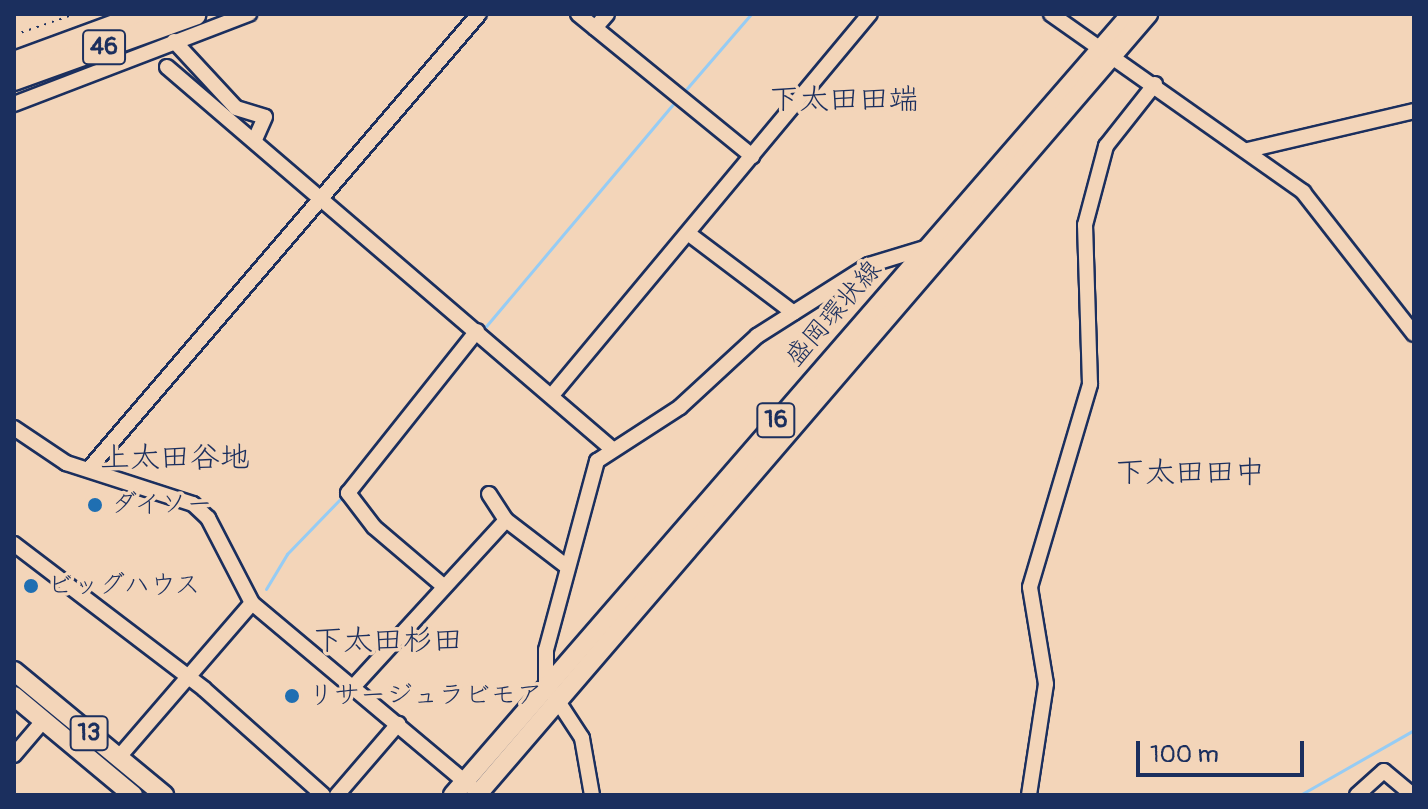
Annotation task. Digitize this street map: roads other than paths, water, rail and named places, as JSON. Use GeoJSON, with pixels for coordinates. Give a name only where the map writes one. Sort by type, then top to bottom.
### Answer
{"type":"FeatureCollection","features":[{"type":"Feature","properties":{"kind":"highway","name":"46"},"geometry":{"type":"LineString","coordinates":[[14,63],[147,14]]}},
{"type":"Feature","properties":{"kind":"highway","name":"46"},"geometry":{"type":"LineString","coordinates":[[14,79],[195,14]]}},
{"type":"Feature","properties":{"kind":"main road","name":"盛岡環状線"},"geometry":{"type":"LineString","coordinates":[[471,792],[559,701],[1107,52],[1131,14]]}},
{"type":"Feature","properties":{"kind":"main road","name":"盛岡環状線"},"geometry":{"type":"LineString","coordinates":[[471,792],[546,683],[928,247],[1107,52],[1148,14]]}},
{"type":"Feature","properties":{"kind":"main road","name":"13"},"geometry":{"type":"LineString","coordinates":[[14,671],[164,795]]}},
{"type":"Feature","properties":{"kind":"main road","name":"13"},"geometry":{"type":"LineString","coordinates":[[14,696],[133,795]]}},
{"type":"Feature","properties":{"kind":"street"},"geometry":{"type":"LineString","coordinates":[[14,104],[249,14]]}},
{"type":"Feature","properties":{"kind":"street"},"geometry":{"type":"LineString","coordinates":[[89,469],[323,200],[479,14]]}},
{"type":"Feature","properties":{"kind":"street"},"geometry":{"type":"LineString","coordinates":[[578,14],[752,156]]}},
{"type":"Feature","properties":{"kind":"street"},"geometry":{"type":"LineString","coordinates":[[595,28],[607,14]]}},
{"type":"Feature","properties":{"kind":"street"},"geometry":{"type":"LineString","coordinates":[[553,394],[870,14]]}},
{"type":"Feature","properties":{"kind":"street"},"geometry":{"type":"LineString","coordinates":[[1051,14],[1155,84],[1303,192],[1414,334]]}},
{"type":"Feature","properties":{"kind":"street"},"geometry":{"type":"LineString","coordinates":[[174,41],[236,108],[265,117],[255,139]]}},
{"type":"Feature","properties":{"kind":"street"},"geometry":{"type":"LineString","coordinates":[[167,67],[553,394],[612,449]]}},
{"type":"Feature","properties":{"kind":"street"},"geometry":{"type":"LineString","coordinates":[[1029,795],[1046,684],[1030,587],[1090,384],[1085,225],[1106,146],[1155,84]]}},
{"type":"Feature","properties":{"kind":"street"},"geometry":{"type":"LineString","coordinates":[[1248,150],[1414,111]]}},
{"type":"Feature","properties":{"kind":"street"},"geometry":{"type":"LineString","coordinates":[[689,234],[794,313]]}},
{"type":"Feature","properties":{"kind":"street"},"geometry":{"type":"LineString","coordinates":[[592,795],[582,738],[546,683],[549,625],[597,461],[680,407],[794,313],[869,265],[928,247]]}},
{"type":"Feature","properties":{"kind":"street"},"geometry":{"type":"LineString","coordinates":[[441,584],[374,527],[348,493],[477,331]]}},
{"type":"Feature","properties":{"kind":"street"},"geometry":{"type":"LineString","coordinates":[[14,428],[66,463],[193,504],[208,518],[252,603],[354,686],[471,792]]}},
{"type":"Feature","properties":{"kind":"street"},"geometry":{"type":"LineString","coordinates":[[489,494],[506,520],[566,566]]}},
{"type":"Feature","properties":{"kind":"street"},"geometry":{"type":"LineString","coordinates":[[354,686],[441,584],[506,520]]}},
{"type":"Feature","properties":{"kind":"street"},"geometry":{"type":"LineString","coordinates":[[14,544],[190,678],[323,795]]}},
{"type":"Feature","properties":{"kind":"street"},"geometry":{"type":"LineString","coordinates":[[119,757],[252,603]]}},
{"type":"Feature","properties":{"kind":"street"},"geometry":{"type":"LineString","coordinates":[[14,755],[43,721]]}},
{"type":"Feature","properties":{"kind":"street"},"geometry":{"type":"LineString","coordinates":[[337,795],[398,724]]}},
{"type":"Feature","properties":{"kind":"street"},"geometry":{"type":"LineString","coordinates":[[1357,795],[1384,771],[1413,795]]}},
{"type":"Feature","properties":{"kind":"waterway"},"geometry":{"type":"LineString","coordinates":[[683,93],[751,14]]}},
{"type":"Feature","properties":{"kind":"waterway"},"geometry":{"type":"LineString","coordinates":[[482,331],[675,102]]}},
{"type":"Feature","properties":{"kind":"waterway"},"geometry":{"type":"LineString","coordinates":[[266,589],[287,554],[343,496]]}},
{"type":"Feature","properties":{"kind":"waterway"},"geometry":{"type":"LineString","coordinates":[[1300,795],[1414,730]]}},
{"type":"Feature","properties":{"kind":"place","name":"ダイソー"},"geometry":{"type":"Point","coordinates":[95,505]}},
{"type":"Feature","properties":{"kind":"place","name":"ビッグハウス"},"geometry":{"type":"Point","coordinates":[31,586]}},
{"type":"Feature","properties":{"kind":"place","name":"リサージュラビモア"},"geometry":{"type":"Point","coordinates":[292,696]}},
{"type":"Feature","properties":{"kind":"district","name":"下太田田端"},"geometry":{"type":"Point","coordinates":[844,100]}},
{"type":"Feature","properties":{"kind":"district","name":"上太田谷地"},"geometry":{"type":"Point","coordinates":[175,458]}},
{"type":"Feature","properties":{"kind":"district","name":"下太田田中"},"geometry":{"type":"Point","coordinates":[1190,473]}},
{"type":"Feature","properties":{"kind":"district","name":"下太田杉田"},"geometry":{"type":"Point","coordinates":[388,641]}}]}
